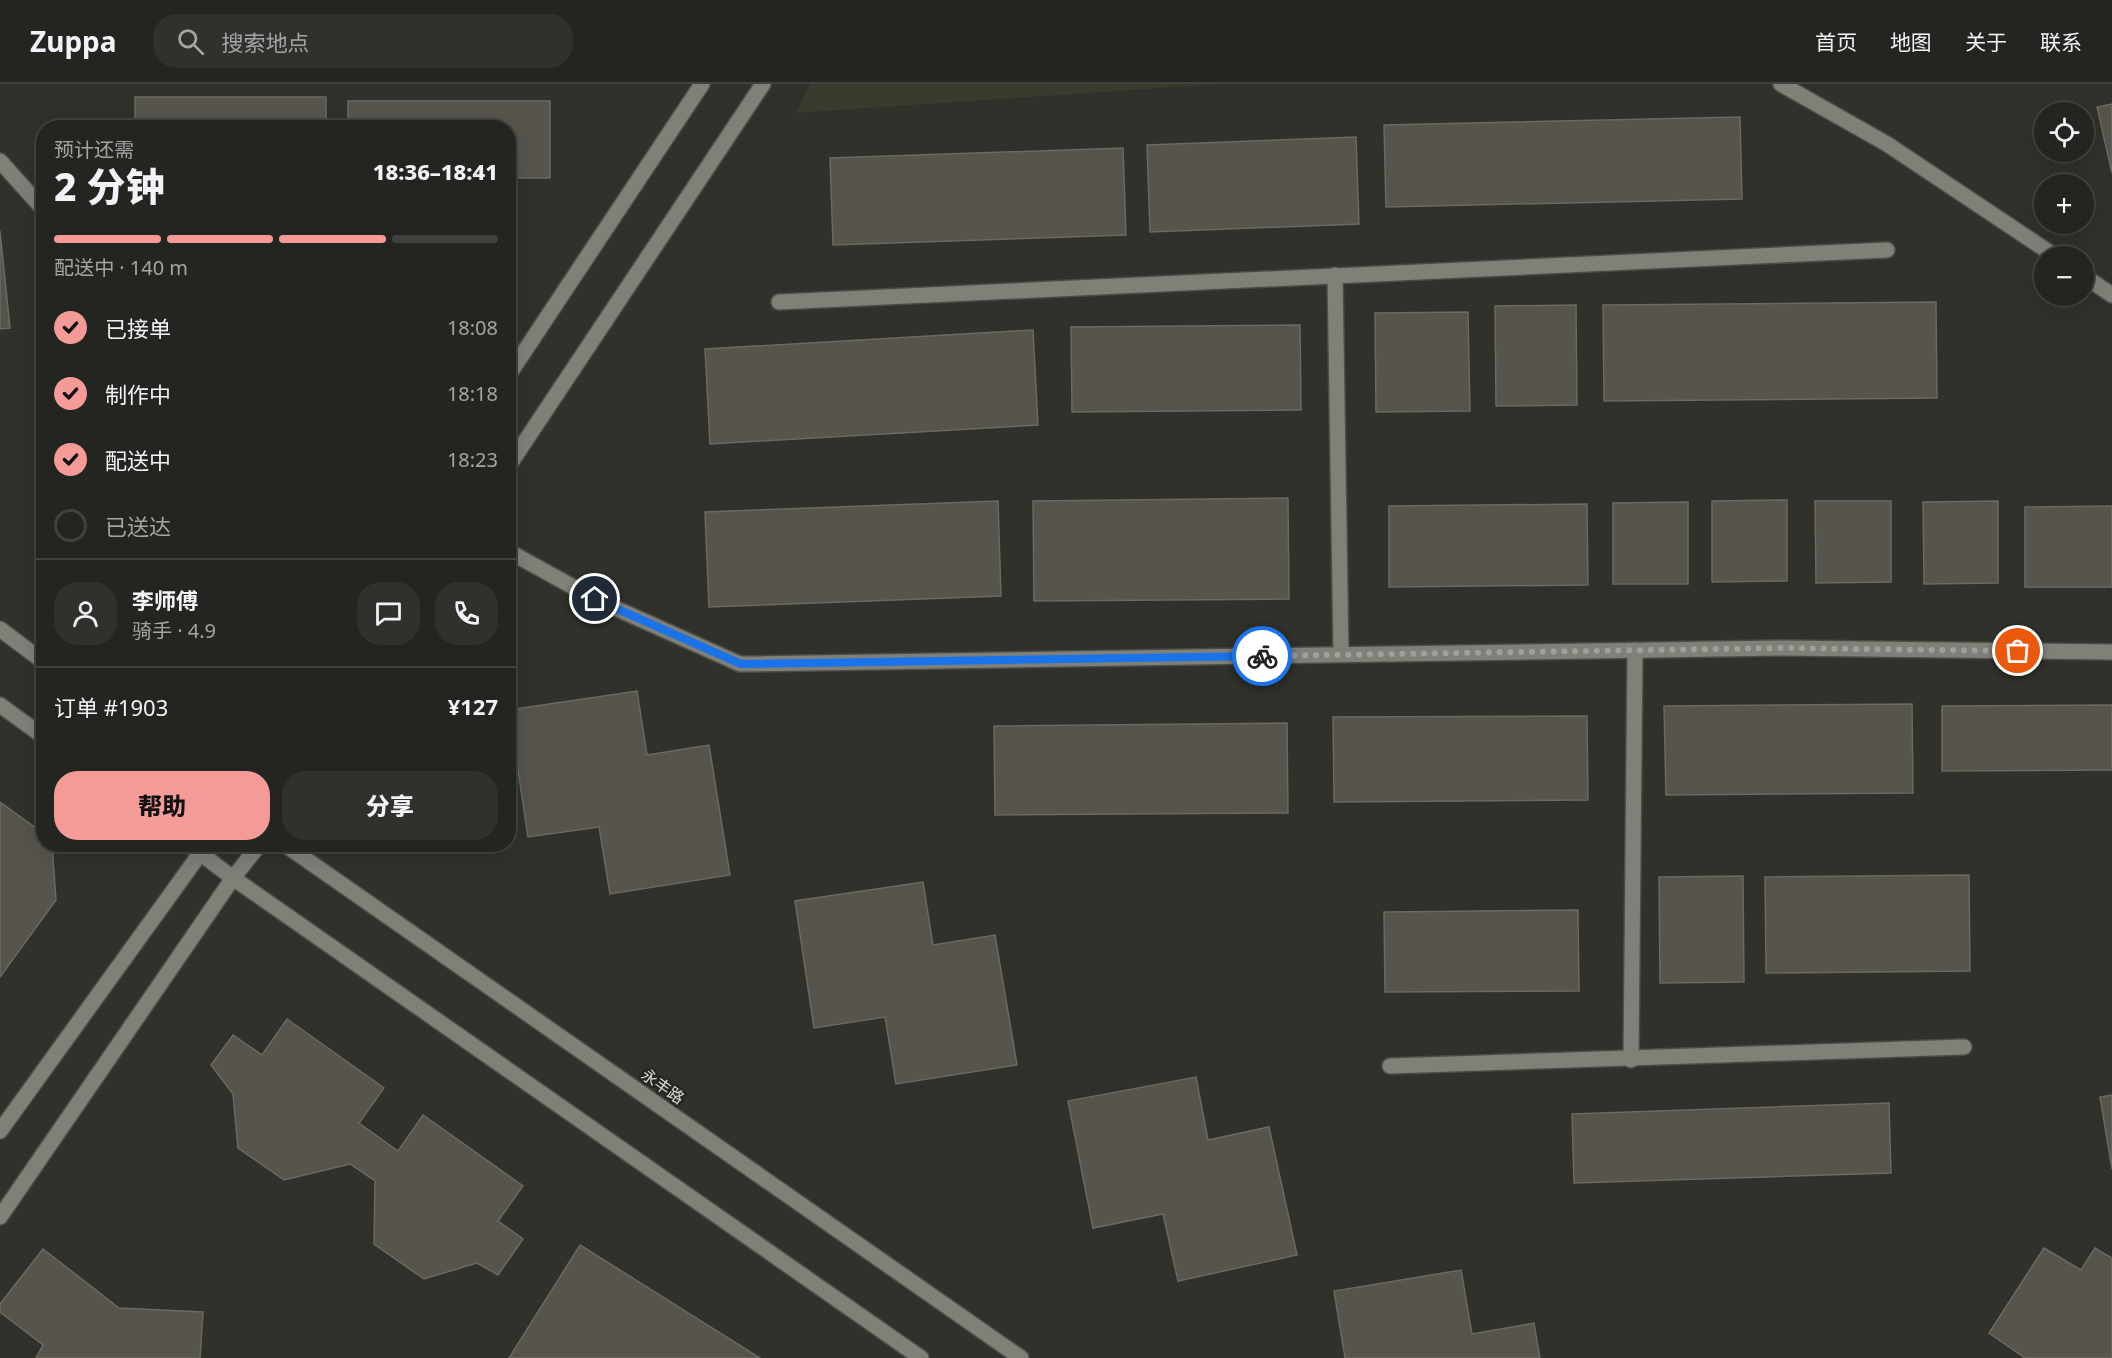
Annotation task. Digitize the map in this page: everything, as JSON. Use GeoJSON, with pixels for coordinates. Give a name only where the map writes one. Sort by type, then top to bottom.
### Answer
{"type":"FeatureCollection","features":[{"type":"Feature","properties":{"kind":"street"},"geometry":{"type":"LineString","coordinates":[[516,364],[702,84]]}},
{"type":"Feature","properties":{"kind":"street"},"geometry":{"type":"LineString","coordinates":[[516,455],[763,84]]}},
{"type":"Feature","properties":{"kind":"street"},"geometry":{"type":"LineString","coordinates":[[1781,84],[1887,144],[2040,246]]}},
{"type":"Feature","properties":{"kind":"street"},"geometry":{"type":"LineString","coordinates":[[0,161],[36,201]]}},
{"type":"Feature","properties":{"kind":"street"},"geometry":{"type":"LineString","coordinates":[[779,302],[1887,250]]}},
{"type":"Feature","properties":{"kind":"street"},"geometry":{"type":"LineString","coordinates":[[1335,275],[1341,654]]}},
{"type":"Feature","properties":{"kind":"street"},"geometry":{"type":"LineString","coordinates":[[2094,283],[2112,295]]}},
{"type":"Feature","properties":{"kind":"street"},"geometry":{"type":"LineString","coordinates":[[516,555],[595,599],[741,664],[1782,648],[2112,652]]}},
{"type":"Feature","properties":{"kind":"street"},"geometry":{"type":"LineString","coordinates":[[0,630],[36,656]]}},
{"type":"Feature","properties":{"kind":"street"},"geometry":{"type":"LineString","coordinates":[[1631,1060],[1635,650]]}},
{"type":"Feature","properties":{"kind":"street"},"geometry":{"type":"LineString","coordinates":[[0,705],[36,731]]}},
{"type":"Feature","properties":{"kind":"street"},"geometry":{"type":"LineString","coordinates":[[0,1131],[195,852]]}},
{"type":"Feature","properties":{"kind":"street"},"geometry":{"type":"LineString","coordinates":[[204,852],[233,878],[921,1358]]}},
{"type":"Feature","properties":{"kind":"street"},"geometry":{"type":"LineString","coordinates":[[0,1217],[233,878],[254,852]]}},
{"type":"Feature","properties":{"kind":"street","name":"永丰路"},"geometry":{"type":"LineString","coordinates":[[295,852],[1021,1358]]}},
{"type":"Feature","properties":{"kind":"street"},"geometry":{"type":"LineString","coordinates":[[1390,1066],[1631,1060],[1964,1047]]}},
{"type":"Feature","properties":{"kind":"shaded area"},"geometry":{"type":"Polygon","coordinates":[[[810,84],[1219,84],[796,113],[810,84]]]}},
{"type":"Feature","properties":{"kind":"building"},"geometry":{"type":"Polygon","coordinates":[[[135,97],[326,97],[326,120],[135,120],[135,97]]]}},
{"type":"Feature","properties":{"kind":"building"},"geometry":{"type":"Polygon","coordinates":[[[348,101],[550,101],[550,178],[516,178],[516,120],[348,120],[348,101]]]}},
{"type":"Feature","properties":{"kind":"building"},"geometry":{"type":"Polygon","coordinates":[[[2112,104],[2112,173],[2097,107],[2112,104]]]}},
{"type":"Feature","properties":{"kind":"building"},"geometry":{"type":"Polygon","coordinates":[[[1740,117],[1742,199],[1386,207],[1384,125],[1740,117]]]}},
{"type":"Feature","properties":{"kind":"building"},"geometry":{"type":"Polygon","coordinates":[[[1356,137],[1359,224],[1150,232],[1147,145],[1356,137]]]}},
{"type":"Feature","properties":{"kind":"building"},"geometry":{"type":"Polygon","coordinates":[[[1123,148],[1126,235],[833,245],[830,158],[1123,148]]]}},
{"type":"Feature","properties":{"kind":"building"},"geometry":{"type":"Polygon","coordinates":[[[0,231],[10,328],[0,329],[0,231]]]}},
{"type":"Feature","properties":{"kind":"building"},"geometry":{"type":"Polygon","coordinates":[[[1936,302],[1937,398],[1604,401],[1603,305],[1936,302]]]}},
{"type":"Feature","properties":{"kind":"building"},"geometry":{"type":"Polygon","coordinates":[[[1576,305],[1577,405],[1496,406],[1495,306],[1576,305]]]}},
{"type":"Feature","properties":{"kind":"building"},"geometry":{"type":"Polygon","coordinates":[[[1468,312],[1470,411],[1376,412],[1375,313],[1468,312]]]}},
{"type":"Feature","properties":{"kind":"building"},"geometry":{"type":"Polygon","coordinates":[[[1300,325],[1301,410],[1072,412],[1071,327],[1300,325]]]}},
{"type":"Feature","properties":{"kind":"building"},"geometry":{"type":"Polygon","coordinates":[[[1033,330],[1038,425],[710,444],[705,349],[1033,330]]]}},
{"type":"Feature","properties":{"kind":"building"},"geometry":{"type":"Polygon","coordinates":[[[1288,498],[1289,599],[1034,601],[1033,501],[1288,498]]]}},
{"type":"Feature","properties":{"kind":"building"},"geometry":{"type":"Polygon","coordinates":[[[1787,500],[1787,581],[1712,582],[1712,501],[1787,500]]]}},
{"type":"Feature","properties":{"kind":"building"},"geometry":{"type":"Polygon","coordinates":[[[998,501],[1001,596],[709,607],[705,512],[998,501]]]}},
{"type":"Feature","properties":{"kind":"building"},"geometry":{"type":"Polygon","coordinates":[[[1815,501],[1891,501],[1891,582],[1816,583],[1815,501]]]}},
{"type":"Feature","properties":{"kind":"building"},"geometry":{"type":"Polygon","coordinates":[[[1998,501],[1998,583],[1924,584],[1923,502],[1998,501]]]}},
{"type":"Feature","properties":{"kind":"building"},"geometry":{"type":"Polygon","coordinates":[[[1688,502],[1688,584],[1613,584],[1613,503],[1688,502]]]}},
{"type":"Feature","properties":{"kind":"building"},"geometry":{"type":"Polygon","coordinates":[[[1587,504],[1588,585],[1389,587],[1389,506],[1587,504]]]}},
{"type":"Feature","properties":{"kind":"building"},"geometry":{"type":"Polygon","coordinates":[[[2112,506],[2112,587],[2025,587],[2025,507],[2112,506]]]}},
{"type":"Feature","properties":{"kind":"building"},"geometry":{"type":"Polygon","coordinates":[[[637,691],[647,755],[709,745],[730,875],[610,894],[599,827],[528,837],[516,757],[516,709],[637,691]]]}},
{"type":"Feature","properties":{"kind":"building"},"geometry":{"type":"Polygon","coordinates":[[[1912,704],[1913,793],[1666,795],[1664,706],[1912,704]]]}},
{"type":"Feature","properties":{"kind":"building"},"geometry":{"type":"Polygon","coordinates":[[[2112,705],[2112,770],[1942,771],[1942,706],[2112,705]]]}},
{"type":"Feature","properties":{"kind":"building"},"geometry":{"type":"Polygon","coordinates":[[[1587,716],[1588,800],[1334,802],[1333,717],[1587,716]]]}},
{"type":"Feature","properties":{"kind":"building"},"geometry":{"type":"Polygon","coordinates":[[[1287,723],[1288,813],[995,815],[994,726],[1287,723]]]}},
{"type":"Feature","properties":{"kind":"building"},"geometry":{"type":"Polygon","coordinates":[[[0,802],[36,828],[36,852],[53,852],[56,900],[0,977],[0,802]]]}},
{"type":"Feature","properties":{"kind":"building"},"geometry":{"type":"Polygon","coordinates":[[[1969,875],[1970,971],[1766,973],[1765,877],[1969,875]]]}},
{"type":"Feature","properties":{"kind":"building"},"geometry":{"type":"Polygon","coordinates":[[[1743,876],[1744,982],[1660,983],[1659,877],[1743,876]]]}},
{"type":"Feature","properties":{"kind":"building"},"geometry":{"type":"Polygon","coordinates":[[[923,882],[933,945],[995,935],[1017,1065],[896,1084],[885,1017],[814,1028],[795,901],[923,882]]]}},
{"type":"Feature","properties":{"kind":"building"},"geometry":{"type":"Polygon","coordinates":[[[1578,910],[1579,991],[1385,992],[1384,912],[1578,910]]]}},
{"type":"Feature","properties":{"kind":"building"},"geometry":{"type":"Polygon","coordinates":[[[287,1019],[384,1088],[359,1123],[398,1151],[423,1115],[523,1186],[498,1221],[523,1239],[498,1275],[477,1263],[424,1279],[374,1244],[375,1181],[350,1164],[284,1180],[238,1148],[233,1094],[211,1065],[233,1035],[262,1055],[287,1019]]]}},
{"type":"Feature","properties":{"kind":"building"},"geometry":{"type":"Polygon","coordinates":[[[1196,1077],[1208,1140],[1269,1127],[1297,1255],[1178,1281],[1163,1214],[1093,1228],[1068,1101],[1196,1077]]]}},
{"type":"Feature","properties":{"kind":"building"},"geometry":{"type":"Polygon","coordinates":[[[2112,1095],[2112,1169],[2100,1097],[2112,1095]]]}},
{"type":"Feature","properties":{"kind":"building"},"geometry":{"type":"Polygon","coordinates":[[[1889,1103],[1891,1173],[1574,1183],[1572,1114],[1889,1103]]]}},
{"type":"Feature","properties":{"kind":"building"},"geometry":{"type":"Polygon","coordinates":[[[580,1245],[760,1358],[509,1358],[580,1245]]]}},
{"type":"Feature","properties":{"kind":"building"},"geometry":{"type":"Polygon","coordinates":[[[2044,1248],[2081,1270],[2095,1248],[2112,1258],[2112,1358],[2025,1358],[1989,1333],[2044,1248]]]}},
{"type":"Feature","properties":{"kind":"building"},"geometry":{"type":"Polygon","coordinates":[[[43,1249],[119,1308],[203,1312],[200,1358],[36,1358],[43,1345],[0,1312],[0,1304],[43,1249]]]}},
{"type":"Feature","properties":{"kind":"building"},"geometry":{"type":"Polygon","coordinates":[[[1461,1270],[1472,1334],[1534,1323],[1540,1358],[1345,1358],[1334,1291],[1461,1270]]]}},
{"type":"Feature","properties":{"kind":"way so far"},"geometry":{"type":"LineString","coordinates":[[1262,656],[1782,648],[2018,651]]}},
{"type":"Feature","properties":{"kind":"route"},"geometry":{"type":"LineString","coordinates":[[595,599],[741,664],[1262,656]]}}]}
